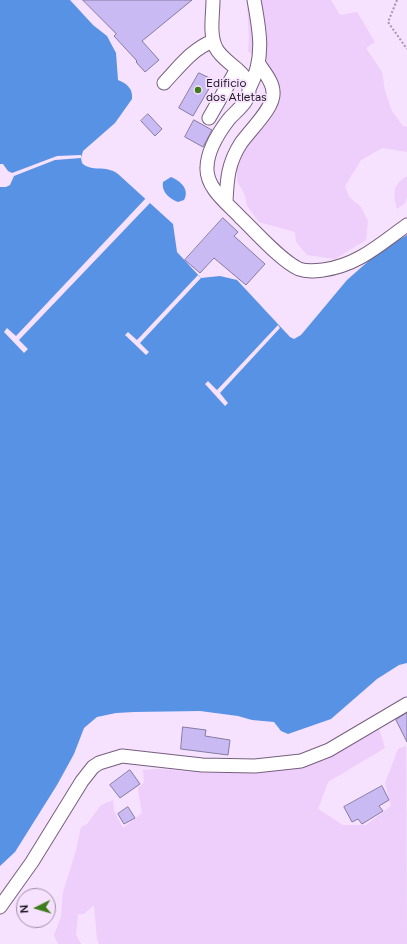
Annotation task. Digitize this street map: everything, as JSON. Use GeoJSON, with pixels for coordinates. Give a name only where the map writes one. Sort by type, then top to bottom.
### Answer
{"type":"FeatureCollection","features":[{"type":"Feature","properties":{"kind":"street"},"geometry":{"type":"LineString","coordinates":[[213,0],[214,41],[220,54],[247,82],[249,89]]}},
{"type":"Feature","properties":{"kind":"street"},"geometry":{"type":"LineString","coordinates":[[254,0],[260,47],[260,64],[249,89],[247,98],[223,129],[208,156],[207,174],[214,189],[283,258],[296,267],[307,271],[342,267],[350,264],[407,224]]}},
{"type":"Feature","properties":{"kind":"street"},"geometry":{"type":"LineString","coordinates":[[164,83],[193,51],[202,45],[214,41]]}},
{"type":"Feature","properties":{"kind":"street"},"geometry":{"type":"LineString","coordinates":[[226,202],[227,174],[230,167],[241,144],[272,102],[274,92],[271,82],[260,64]]}},
{"type":"Feature","properties":{"kind":"street"},"geometry":{"type":"LineString","coordinates":[[209,118],[236,69]]}},
{"type":"Feature","properties":{"kind":"street"},"geometry":{"type":"LineString","coordinates":[[0,907],[32,862],[82,781],[93,767],[99,763],[122,756],[202,765],[255,766],[294,763],[311,758],[329,750],[407,704]]}},
{"type":"Feature","properties":{"kind":"path"},"geometry":{"type":"LineString","coordinates":[[397,0],[388,22],[407,49]]}},
{"type":"Feature","properties":{"kind":"shaded area"},"geometry":{"type":"Polygon","coordinates":[[[247,0],[331,0],[340,15],[357,12],[375,42],[366,48],[382,72],[385,91],[392,111],[403,126],[407,127],[407,152],[382,148],[361,160],[345,186],[349,197],[361,207],[368,221],[366,240],[335,259],[307,255],[296,242],[295,232],[259,222],[247,206],[245,195],[237,181],[237,159],[273,90],[270,67],[260,63],[248,51],[249,39],[247,0]]]}},
{"type":"Feature","properties":{"kind":"shaded area"},"geometry":{"type":"Polygon","coordinates":[[[407,176],[407,197],[405,203],[397,209],[394,194],[396,186],[407,176]]]}},
{"type":"Feature","properties":{"kind":"shaded area"},"geometry":{"type":"Polygon","coordinates":[[[378,725],[385,748],[328,782],[318,809],[343,825],[366,825],[391,806],[385,783],[398,749],[406,746],[407,944],[99,944],[97,939],[94,905],[84,914],[78,914],[76,935],[81,944],[58,944],[54,935],[61,917],[63,892],[76,851],[81,827],[87,824],[101,805],[113,800],[114,811],[123,828],[142,813],[138,788],[144,782],[143,770],[159,769],[205,773],[268,772],[307,764],[378,725]]]}},
{"type":"Feature","properties":{"kind":"water"},"geometry":{"type":"Polygon","coordinates":[[[0,0],[70,0],[93,25],[107,36],[116,53],[118,80],[129,87],[132,92],[132,99],[115,123],[83,151],[81,158],[82,163],[90,168],[108,169],[118,174],[173,224],[177,252],[201,278],[220,276],[237,280],[290,337],[294,339],[301,335],[347,280],[381,250],[407,235],[407,663],[399,665],[377,679],[331,719],[288,734],[281,731],[274,722],[252,720],[238,716],[200,711],[116,713],[97,717],[84,728],[74,754],[57,785],[15,852],[0,866],[0,0]]]}},
{"type":"Feature","properties":{"kind":"water"},"geometry":{"type":"Polygon","coordinates":[[[171,177],[184,186],[186,196],[184,200],[178,202],[172,199],[163,189],[163,182],[171,177]]]}},
{"type":"Feature","properties":{"kind":"pier"},"geometry":{"type":"Polygon","coordinates":[[[81,155],[81,158],[55,160],[14,176],[10,185],[0,187],[0,164],[3,164],[8,171],[12,173],[57,156],[81,155]]]}},
{"type":"Feature","properties":{"kind":"pier"},"geometry":{"type":"Polygon","coordinates":[[[146,198],[150,203],[19,340],[28,349],[24,353],[4,332],[7,328],[16,336],[146,198]]]}},
{"type":"Feature","properties":{"kind":"pier"},"geometry":{"type":"Polygon","coordinates":[[[198,275],[201,278],[140,343],[149,352],[146,355],[125,335],[128,332],[137,340],[198,275]]]}},
{"type":"Feature","properties":{"kind":"pier"},"geometry":{"type":"Polygon","coordinates":[[[278,325],[280,328],[220,393],[228,403],[225,406],[205,384],[208,381],[217,390],[278,325]]]}},
{"type":"Feature","properties":{"kind":"building"},"geometry":{"type":"Polygon","coordinates":[[[83,0],[192,0],[142,41],[159,60],[145,72],[114,36],[116,34],[83,0]]]}},
{"type":"Feature","properties":{"kind":"building","name":"Edificio dos Atletas"},"geometry":{"type":"Polygon","coordinates":[[[199,73],[214,80],[193,116],[179,108],[199,73]]]}},
{"type":"Feature","properties":{"kind":"building"},"geometry":{"type":"Polygon","coordinates":[[[148,114],[162,129],[155,136],[141,121],[148,114]]]}},
{"type":"Feature","properties":{"kind":"building"},"geometry":{"type":"Polygon","coordinates":[[[194,120],[212,130],[203,147],[185,137],[194,120]]]}},
{"type":"Feature","properties":{"kind":"building"},"geometry":{"type":"Polygon","coordinates":[[[223,218],[238,232],[234,236],[265,264],[246,285],[214,258],[200,273],[185,260],[223,218]]]}},
{"type":"Feature","properties":{"kind":"building"},"geometry":{"type":"Polygon","coordinates":[[[407,713],[407,742],[396,720],[407,713]]]}},
{"type":"Feature","properties":{"kind":"building"},"geometry":{"type":"Polygon","coordinates":[[[183,727],[206,730],[205,736],[230,740],[228,755],[181,749],[183,727]]]}},
{"type":"Feature","properties":{"kind":"building"},"geometry":{"type":"Polygon","coordinates":[[[130,770],[140,784],[120,798],[110,785],[130,770]]]}},
{"type":"Feature","properties":{"kind":"building"},"geometry":{"type":"Polygon","coordinates":[[[382,786],[389,800],[379,806],[383,811],[362,824],[358,819],[352,822],[344,807],[382,786]]]}},
{"type":"Feature","properties":{"kind":"building"},"geometry":{"type":"Polygon","coordinates":[[[128,807],[135,818],[124,824],[118,814],[128,807]]]}},
{"type":"Feature","properties":{"kind":"place","name":"Edificio dos Atletas"},"geometry":{"type":"Point","coordinates":[198,90]}}]}
